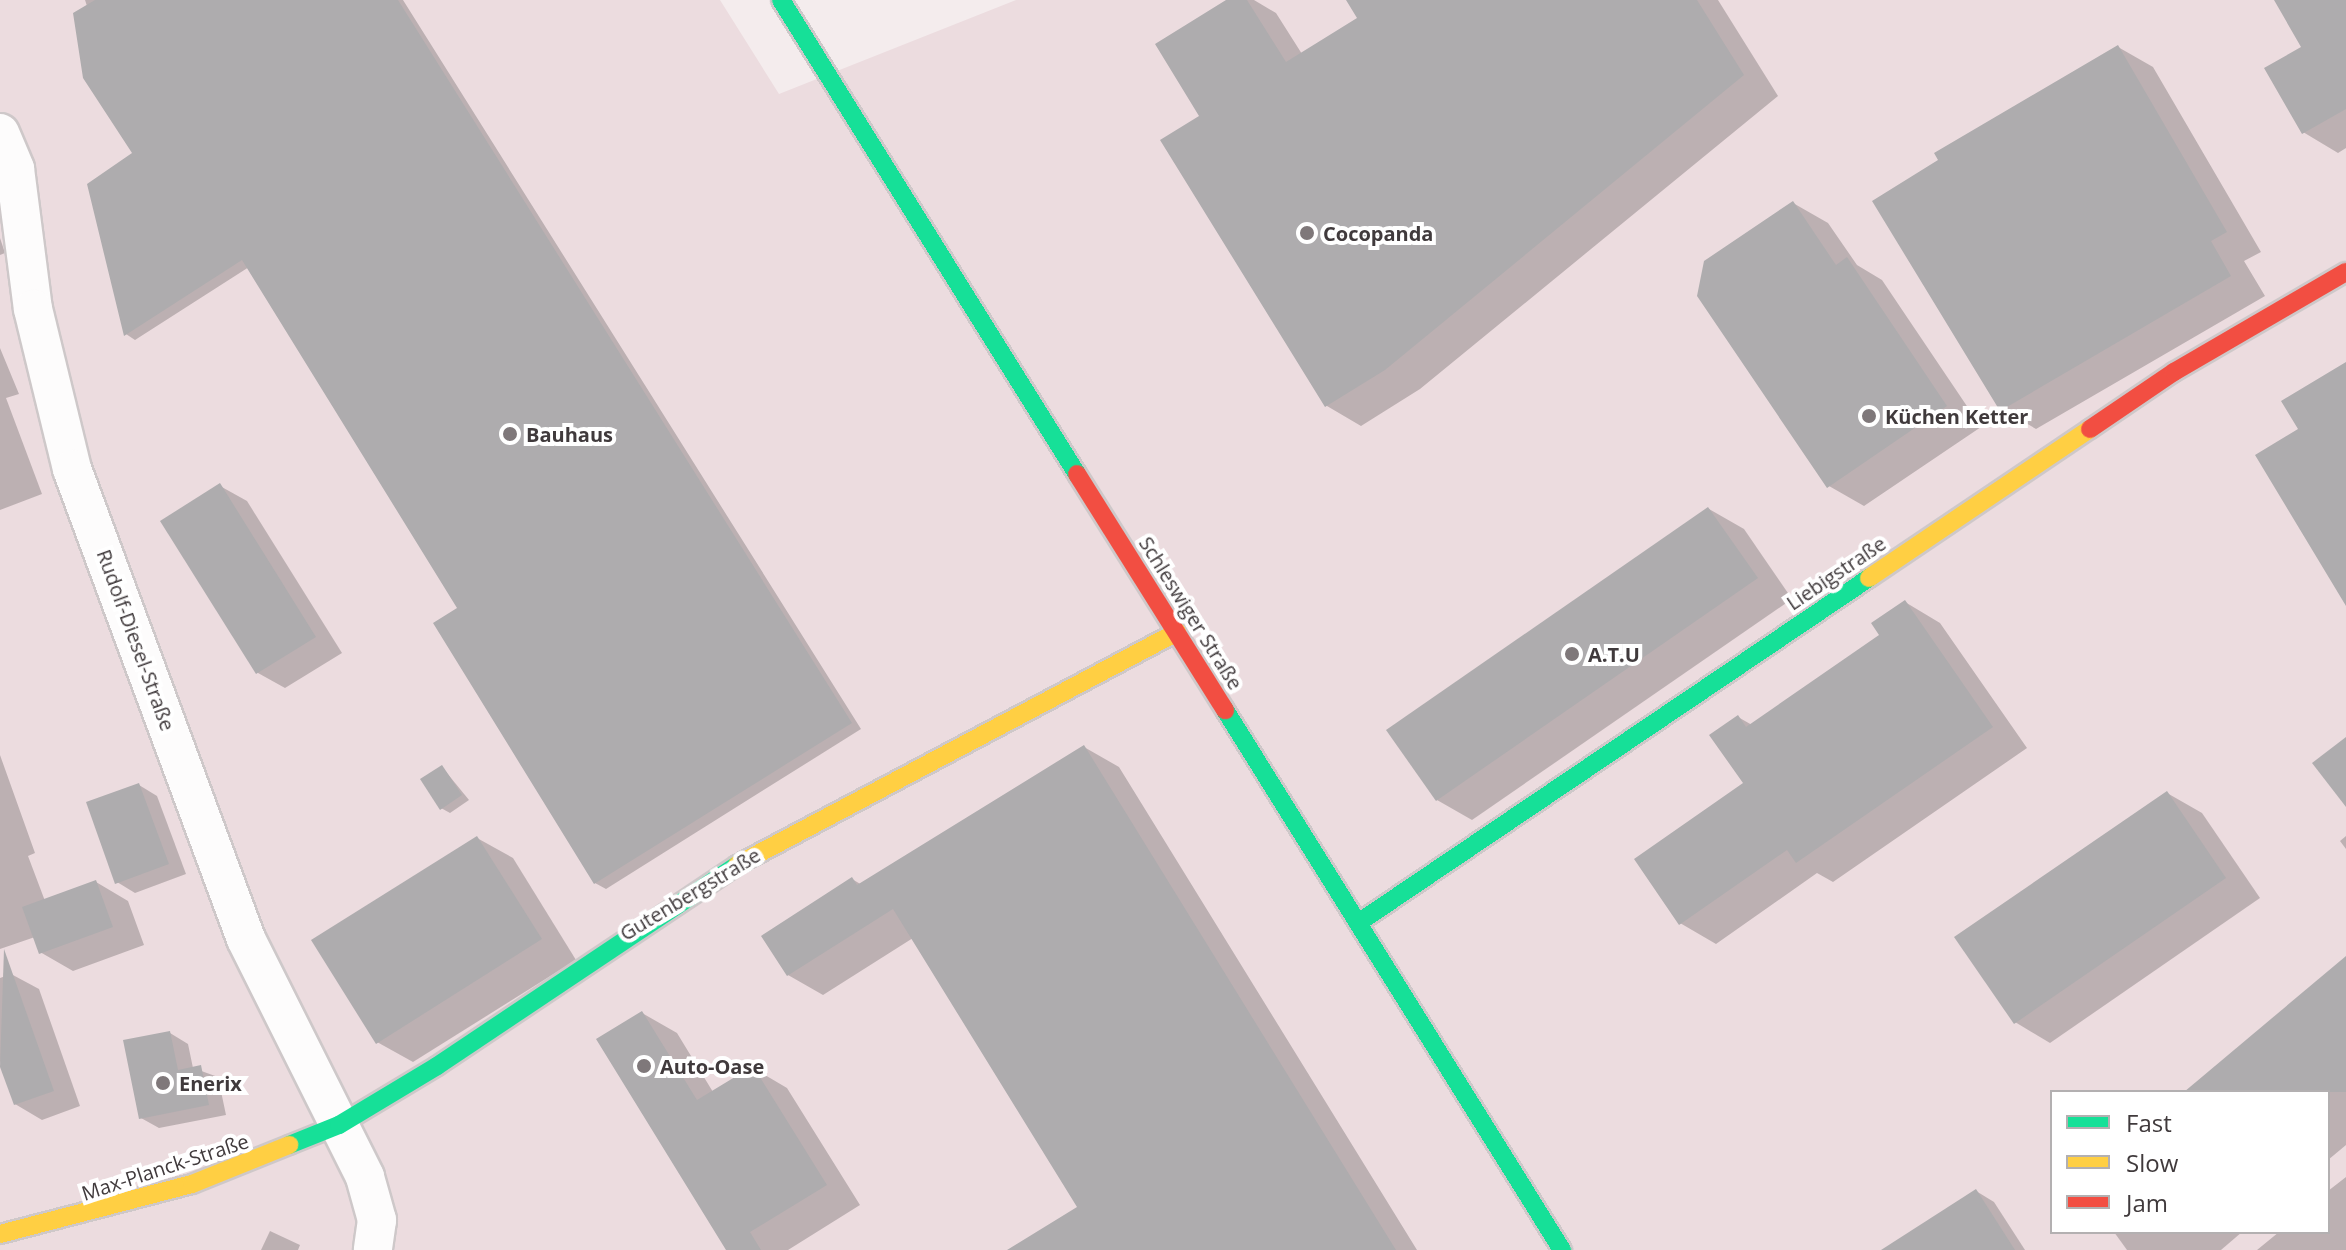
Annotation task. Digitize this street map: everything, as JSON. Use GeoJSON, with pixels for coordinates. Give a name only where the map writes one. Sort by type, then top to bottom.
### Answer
{"type":"FeatureCollection","features":[{"type":"Feature","properties":{"kind":"street","name":"Schleswiger Straße"},"geometry":{"type":"LineString","coordinates":[[781,0],[1562,1250]]}},
{"type":"Feature","properties":{"kind":"street","name":"Rudolf-Diesel-Straße"},"geometry":{"type":"LineString","coordinates":[[0,133],[15,169],[33,309],[72,469],[246,939],[339,1125]]}},
{"type":"Feature","properties":{"kind":"street","name":"Liebigstraße"},"geometry":{"type":"LineString","coordinates":[[1358,923],[2174,372],[2346,272]]}},
{"type":"Feature","properties":{"kind":"street","name":"Gutenbergstraße"},"geometry":{"type":"LineString","coordinates":[[339,1125],[437,1066],[704,882],[1177,632]]}},
{"type":"Feature","properties":{"kind":"street","name":"Max-Planck-Straße"},"geometry":{"type":"LineString","coordinates":[[0,1234],[192,1184],[339,1125]]}},
{"type":"Feature","properties":{"kind":"street"},"geometry":{"type":"LineString","coordinates":[[339,1125],[369,1191],[377,1220],[373,1250]]}},
{"type":"Feature","properties":{"kind":"shaded area"},"geometry":{"type":"Polygon","coordinates":[[[0,0],[720,0],[779,94],[1016,0],[2346,0],[2346,1250],[0,1250],[0,0]]]}},
{"type":"Feature","properties":{"kind":"building","name":"Bauhaus"},"geometry":{"type":"Polygon","coordinates":[[[95,0],[398,0],[852,723],[594,884],[433,623],[457,608],[242,260],[124,336],[87,184],[132,153],[83,78],[73,13],[95,0]]]}},
{"type":"Feature","properties":{"kind":"building"},"geometry":{"type":"Polygon","coordinates":[[[1226,0],[1247,0],[1286,62],[1357,18],[1346,0],[1697,0],[1744,75],[1385,370],[1325,407],[1160,140],[1199,116],[1155,44],[1226,0]]]}},
{"type":"Feature","properties":{"kind":"building"},"geometry":{"type":"Polygon","coordinates":[[[2274,0],[2346,0],[2346,109],[2302,134],[2264,68],[2301,47],[2274,0]]]}},
{"type":"Feature","properties":{"kind":"building"},"geometry":{"type":"Polygon","coordinates":[[[2118,45],[2227,232],[2211,241],[2231,276],[2000,411],[1872,201],[1938,160],[1934,153],[2118,45]]]}},
{"type":"Feature","properties":{"kind":"building"},"geometry":{"type":"Polygon","coordinates":[[[1793,201],[1836,265],[1847,257],[1947,406],[1827,488],[1697,296],[1704,261],[1793,201]]]}},
{"type":"Feature","properties":{"kind":"building"},"geometry":{"type":"Polygon","coordinates":[[[2346,362],[2346,606],[2255,455],[2298,429],[2281,401],[2346,362]]]}},
{"type":"Feature","properties":{"kind":"building"},"geometry":{"type":"Polygon","coordinates":[[[220,483],[316,637],[256,674],[160,521],[220,483]]]}},
{"type":"Feature","properties":{"kind":"building","name":"A.T.U"},"geometry":{"type":"Polygon","coordinates":[[[1708,507],[1758,578],[1436,801],[1386,730],[1708,507]]]}},
{"type":"Feature","properties":{"kind":"building"},"geometry":{"type":"Polygon","coordinates":[[[1905,600],[1993,727],[1796,863],[1787,850],[1679,925],[1634,859],[1743,783],[1709,735],[1738,715],[1746,727],[1879,635],[1871,623],[1905,600]]]}},
{"type":"Feature","properties":{"kind":"building"},"geometry":{"type":"Polygon","coordinates":[[[2346,737],[2346,807],[2312,763],[2346,737]]]}},
{"type":"Feature","properties":{"kind":"building"},"geometry":{"type":"Polygon","coordinates":[[[1084,745],[1396,1250],[1007,1250],[1077,1207],[893,909],[787,976],[761,936],[852,877],[857,885],[1084,745]]]}},
{"type":"Feature","properties":{"kind":"building"},"geometry":{"type":"Polygon","coordinates":[[[442,765],[462,795],[440,810],[420,779],[442,765]]]}},
{"type":"Feature","properties":{"kind":"building"},"geometry":{"type":"Polygon","coordinates":[[[139,783],[169,864],[115,884],[86,802],[139,783]]]}},
{"type":"Feature","properties":{"kind":"building"},"geometry":{"type":"Polygon","coordinates":[[[2167,791],[2226,878],[2014,1024],[1954,937],[2167,791]]]}},
{"type":"Feature","properties":{"kind":"building"},"geometry":{"type":"Polygon","coordinates":[[[477,836],[542,939],[376,1044],[311,940],[477,836]]]}},
{"type":"Feature","properties":{"kind":"building"},"geometry":{"type":"Polygon","coordinates":[[[96,880],[113,927],[39,954],[22,907],[96,880]]]}},
{"type":"Feature","properties":{"kind":"building"},"geometry":{"type":"Polygon","coordinates":[[[4,949],[54,1091],[14,1105],[0,1067],[4,949]]]}},
{"type":"Feature","properties":{"kind":"building"},"geometry":{"type":"Polygon","coordinates":[[[2346,956],[2346,1092],[2186,1090],[2346,956]]]}},
{"type":"Feature","properties":{"kind":"building"},"geometry":{"type":"Polygon","coordinates":[[[642,1011],[697,1100],[753,1066],[827,1185],[750,1232],[761,1250],[726,1250],[596,1039],[642,1011]]]}},
{"type":"Feature","properties":{"kind":"building"},"geometry":{"type":"Polygon","coordinates":[[[170,1031],[178,1070],[201,1065],[209,1105],[139,1119],[123,1040],[170,1031]]]}},
{"type":"Feature","properties":{"kind":"building"},"geometry":{"type":"Polygon","coordinates":[[[1976,1189],[2015,1250],[1881,1250],[1976,1189]]]}},
{"type":"Feature","properties":{"kind":"traffic: fast"},"geometry":{"type":"LineString","coordinates":[[781,0],[1077,474]]}},
{"type":"Feature","properties":{"kind":"traffic: fast"},"geometry":{"type":"LineString","coordinates":[[1358,923],[1869,578]]}},
{"type":"Feature","properties":{"kind":"traffic: fast"},"geometry":{"type":"LineString","coordinates":[[1225,710],[1562,1250]]}},
{"type":"Feature","properties":{"kind":"traffic: fast"},"geometry":{"type":"LineString","coordinates":[[289,1145],[339,1125],[437,1066],[737,865]]}},
{"type":"Feature","properties":{"kind":"traffic: slow"},"geometry":{"type":"LineString","coordinates":[[1869,578],[2090,429]]}},
{"type":"Feature","properties":{"kind":"traffic: slow"},"geometry":{"type":"LineString","coordinates":[[737,865],[1177,632]]}},
{"type":"Feature","properties":{"kind":"traffic: slow"},"geometry":{"type":"LineString","coordinates":[[0,1234],[192,1184],[289,1145]]}},
{"type":"Feature","properties":{"kind":"traffic: jam"},"geometry":{"type":"LineString","coordinates":[[2090,429],[2174,372],[2346,272]]}},
{"type":"Feature","properties":{"kind":"traffic: jam"},"geometry":{"type":"LineString","coordinates":[[1077,474],[1225,710]]}},
{"type":"Feature","properties":{"kind":"place","name":"Cocopanda"},"geometry":{"type":"Point","coordinates":[1307,233]}},
{"type":"Feature","properties":{"kind":"place","name":"Küchen Ketter"},"geometry":{"type":"Point","coordinates":[1869,416]}},
{"type":"Feature","properties":{"kind":"place","name":"Bauhaus"},"geometry":{"type":"Point","coordinates":[510,434]}},
{"type":"Feature","properties":{"kind":"place","name":"A.T.U"},"geometry":{"type":"Point","coordinates":[1572,654]}},
{"type":"Feature","properties":{"kind":"place","name":"Auto-Oase"},"geometry":{"type":"Point","coordinates":[644,1066]}},
{"type":"Feature","properties":{"kind":"place","name":"Enerix"},"geometry":{"type":"Point","coordinates":[163,1083]}}]}
